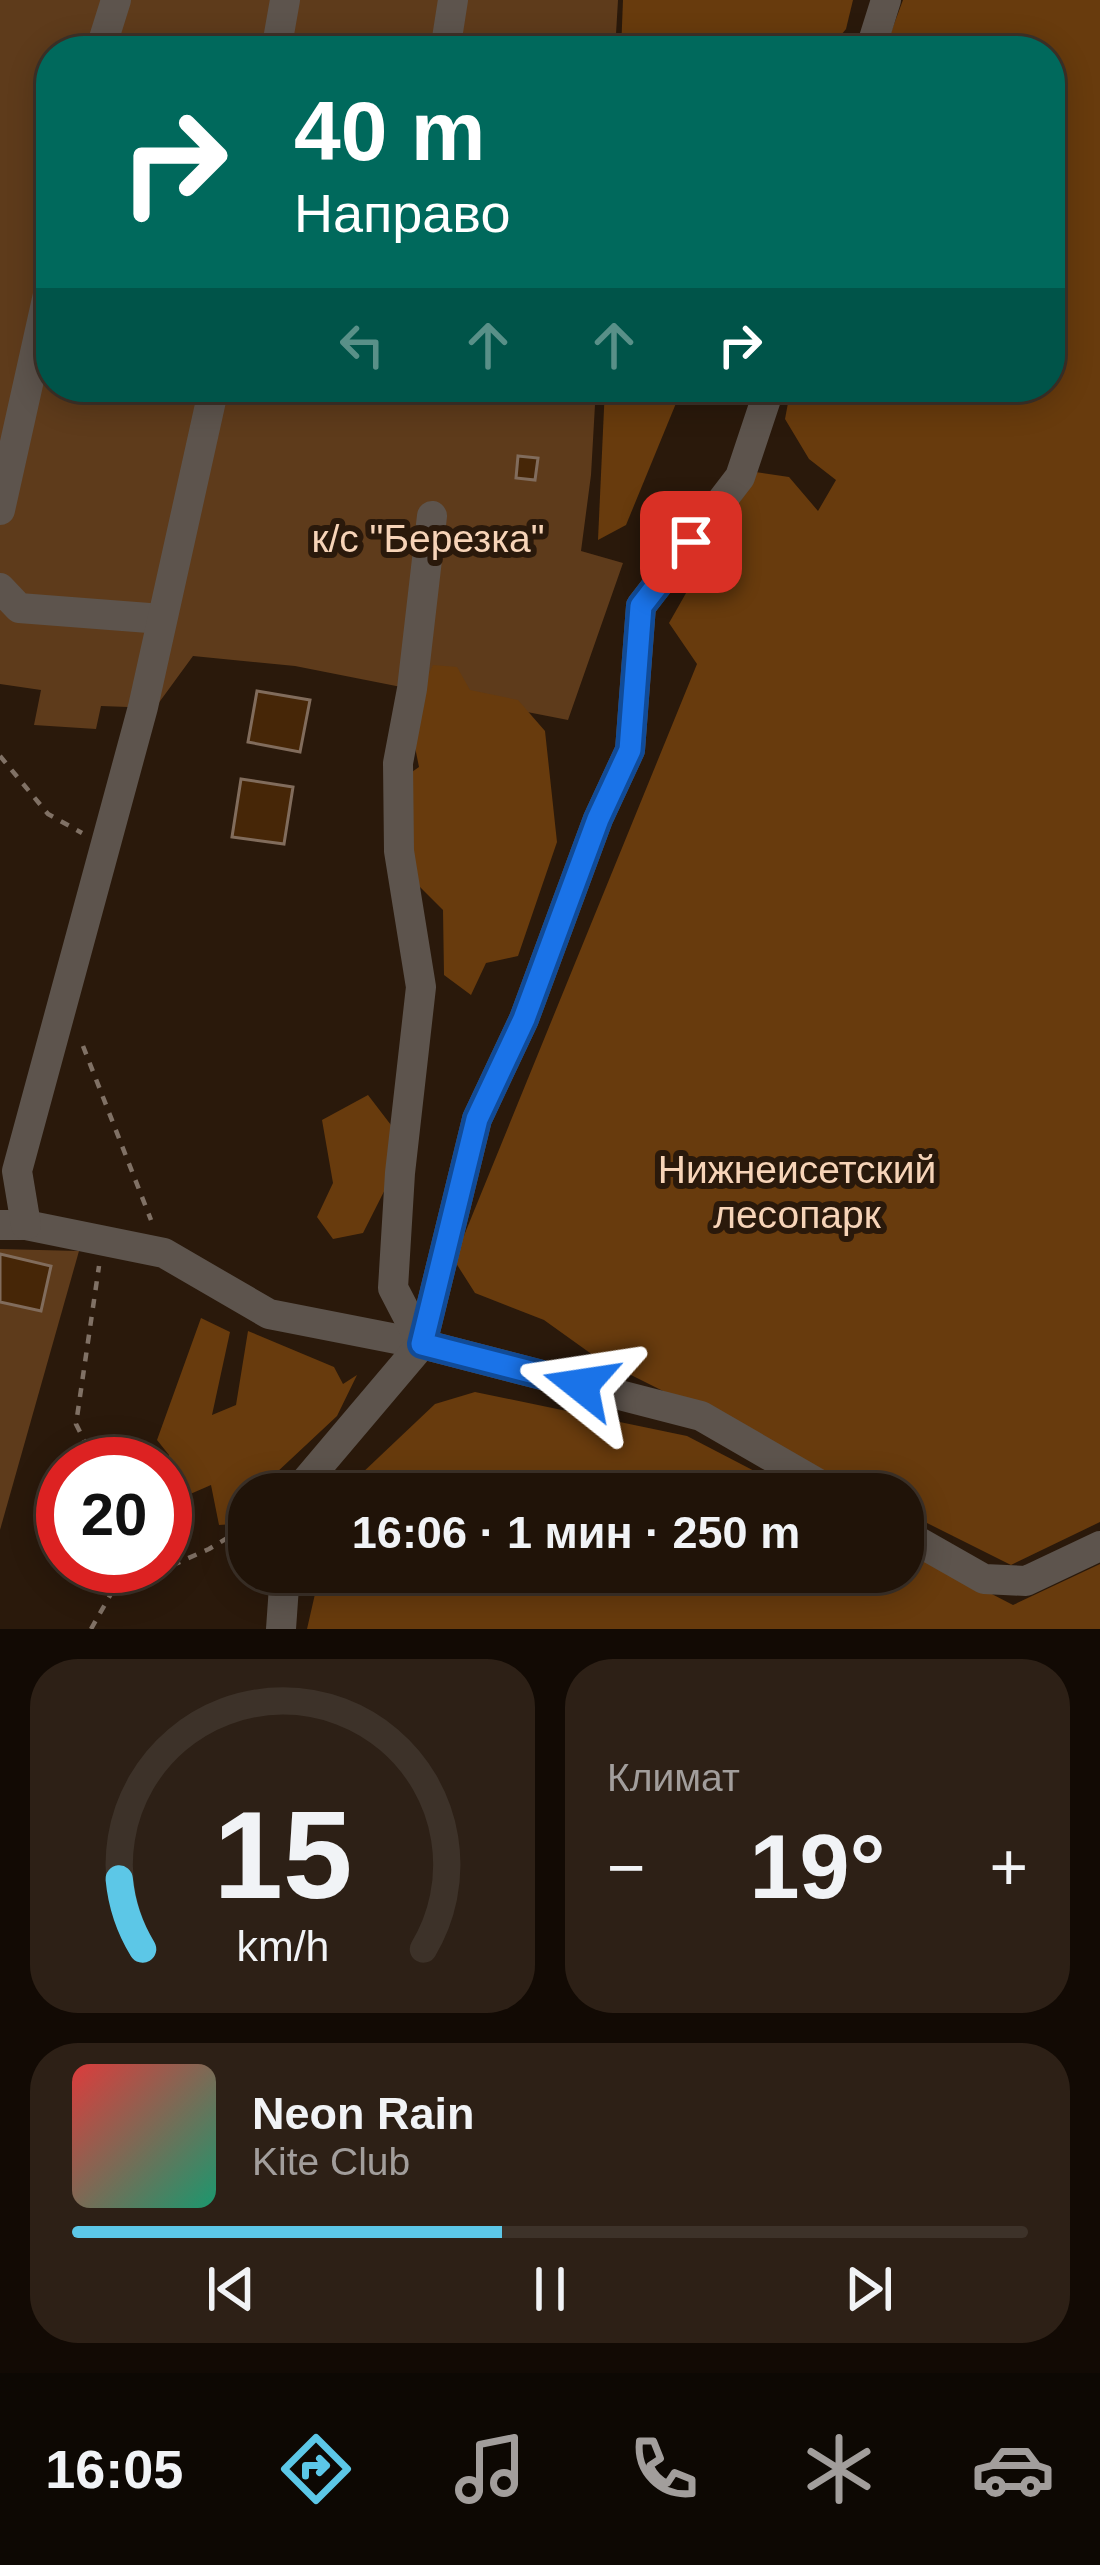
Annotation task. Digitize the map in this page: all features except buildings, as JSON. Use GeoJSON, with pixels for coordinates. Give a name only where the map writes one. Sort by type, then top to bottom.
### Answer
{"type":"FeatureCollection","features":[{"type":"Feature","properties":{"kind":"lane"},"geometry":{"type":"LineString","coordinates":[[105,36],[116,0]]}},
{"type":"Feature","properties":{"kind":"lane"},"geometry":{"type":"LineString","coordinates":[[279,36],[285,0]]}},
{"type":"Feature","properties":{"kind":"lane"},"geometry":{"type":"LineString","coordinates":[[448,36],[454,0]]}},
{"type":"Feature","properties":{"kind":"lane"},"geometry":{"type":"LineString","coordinates":[[875,36],[886,0]]}},
{"type":"Feature","properties":{"kind":"lane"},"geometry":{"type":"LineString","coordinates":[[0,510],[36,348]]}},
{"type":"Feature","properties":{"kind":"lane"},"geometry":{"type":"LineString","coordinates":[[211,402],[106,847],[17,1172],[13,1225],[164,1253],[269,1314],[422,1344],[701,1416],[800,1473]]}},
{"type":"Feature","properties":{"kind":"lane"},"geometry":{"type":"LineString","coordinates":[[313,1473],[422,1344],[477,1119],[524,1019],[598,819],[630,750],[641,606],[740,477],[765,402]]}},
{"type":"Feature","properties":{"kind":"lane"},"geometry":{"type":"LineString","coordinates":[[422,1344],[393,1288],[400,1173],[421,987],[399,850],[398,763],[412,689],[432,516]]}},
{"type":"Feature","properties":{"kind":"lane"},"geometry":{"type":"LineString","coordinates":[[0,588],[19,608],[162,619]]}},
{"type":"Feature","properties":{"kind":"lane"},"geometry":{"type":"LineString","coordinates":[[924,1545],[983,1580],[1026,1581],[1100,1546]]}},
{"type":"Feature","properties":{"kind":"lane"},"geometry":{"type":"LineString","coordinates":[[281,1629],[284,1593]]}},
{"type":"Feature","properties":{"kind":"path"},"geometry":{"type":"LineString","coordinates":[[0,756],[48,814],[106,847]]}},
{"type":"Feature","properties":{"kind":"path"},"geometry":{"type":"LineString","coordinates":[[66,1003],[164,1253]]}},
{"type":"Feature","properties":{"kind":"path"},"geometry":{"type":"LineString","coordinates":[[82,1437],[76,1424],[102,1240]]}},
{"type":"Feature","properties":{"kind":"path"},"geometry":{"type":"LineString","coordinates":[[192,1557],[228,1538]]}},
{"type":"Feature","properties":{"kind":"path"},"geometry":{"type":"LineString","coordinates":[[91,1629],[111,1593]]}},
{"type":"Feature","properties":{"kind":"green space","name":"к/с \"Березка\""},"geometry":{"type":"Polygon","coordinates":[[[0,0],[618,0],[616,36],[36,36],[36,402],[595,402],[581,551],[623,563],[568,720],[295,666],[193,656],[155,708],[101,706],[96,729],[34,725],[41,690],[0,684],[0,0]]]}},
{"type":"Feature","properties":{"kind":"green space"},"geometry":{"type":"Polygon","coordinates":[[[623,0],[853,0],[840,36],[622,36],[623,0]]]}},
{"type":"Feature","properties":{"kind":"green space","name":"Нижнеисетский лесопарк"},"geometry":{"type":"Polygon","coordinates":[[[903,0],[1100,0],[1100,1522],[1011,1565],[924,1522],[924,1473],[827,1473],[597,1358],[544,1320],[475,1293],[454,1260],[697,664],[669,623],[755,472],[789,477],[818,511],[836,480],[809,459],[785,419],[788,402],[1065,402],[1065,36],[890,36],[903,0]]]}},
{"type":"Feature","properties":{"kind":"green space"},"geometry":{"type":"Polygon","coordinates":[[[604,402],[677,402],[626,525],[598,540],[604,402]]]}},
{"type":"Feature","properties":{"kind":"green space"},"geometry":{"type":"Polygon","coordinates":[[[433,665],[457,667],[470,690],[518,700],[545,731],[557,842],[518,956],[486,963],[471,995],[444,975],[443,910],[415,882],[399,781],[419,767],[409,717],[433,665]]]}},
{"type":"Feature","properties":{"kind":"green space"},"geometry":{"type":"Polygon","coordinates":[[[368,1095],[407,1146],[363,1233],[333,1239],[317,1217],[333,1183],[322,1120],[368,1095]]]}},
{"type":"Feature","properties":{"kind":"green space"},"geometry":{"type":"Polygon","coordinates":[[[0,1249],[79,1251],[0,1530],[0,1249]]]}},
{"type":"Feature","properties":{"kind":"green space"},"geometry":{"type":"Polygon","coordinates":[[[201,1318],[230,1332],[212,1415],[236,1405],[248,1331],[334,1367],[343,1384],[357,1375],[337,1416],[276,1473],[228,1473],[228,1524],[219,1525],[211,1485],[192,1493],[192,1437],[158,1437],[201,1318]]]}},
{"type":"Feature","properties":{"kind":"green space"},"geometry":{"type":"Polygon","coordinates":[[[475,1392],[687,1436],[758,1473],[362,1473],[435,1404],[475,1392]]]}},
{"type":"Feature","properties":{"kind":"green space"},"geometry":{"type":"Polygon","coordinates":[[[924,1559],[1013,1605],[1100,1564],[1100,1629],[307,1629],[315,1593],[924,1593],[924,1559]]]}},
{"type":"Feature","properties":{"kind":"route"},"geometry":{"type":"LineString","coordinates":[[581,1385],[422,1344],[477,1119],[524,1019],[598,819],[630,750],[641,606],[691,542]]}}]}
